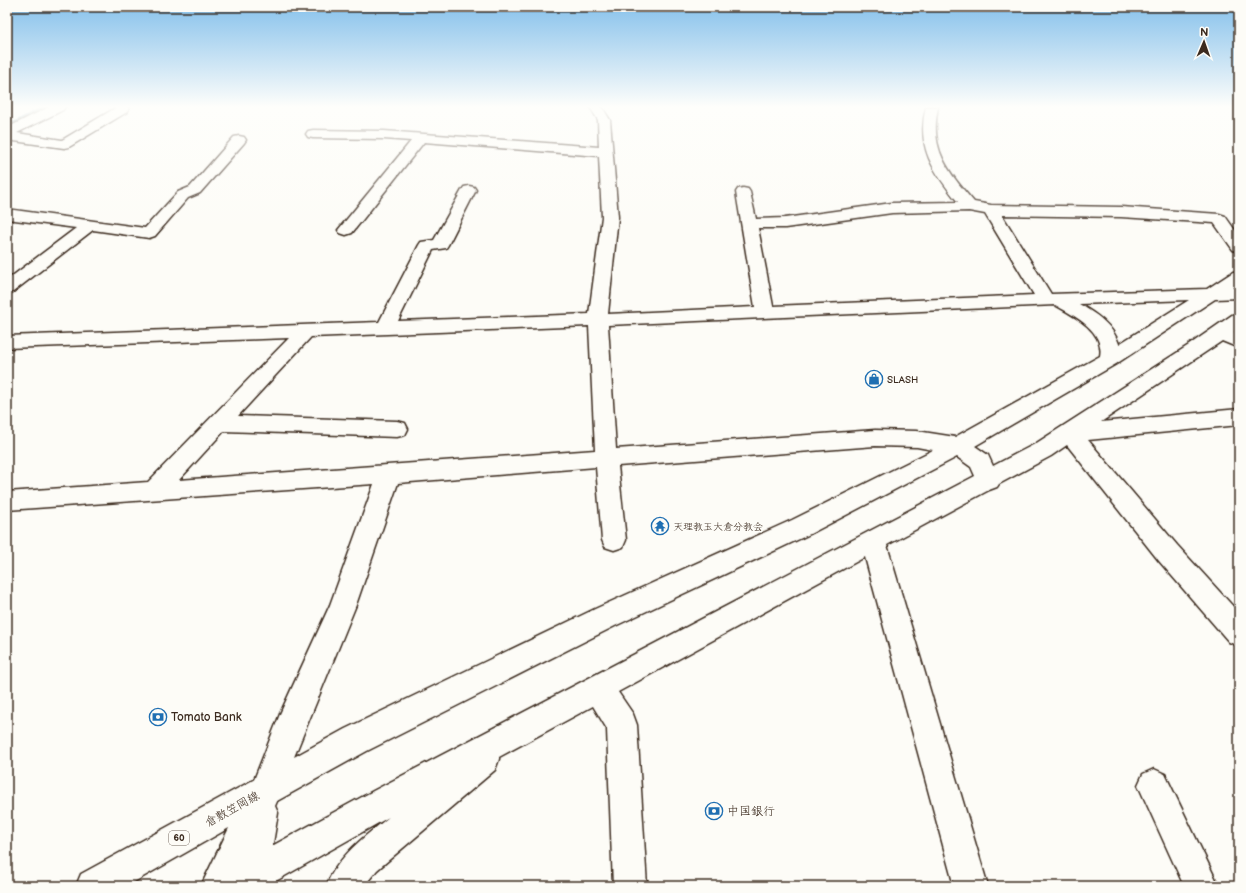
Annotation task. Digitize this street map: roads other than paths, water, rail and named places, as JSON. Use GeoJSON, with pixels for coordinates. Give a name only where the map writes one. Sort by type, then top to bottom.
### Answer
{"type":"FeatureCollection","features":[{"type":"Feature","properties":{"kind":"street"},"geometry":{"type":"LineString","coordinates":[[7,214],[150,233],[183,195],[195,190],[231,149]]}},
{"type":"Feature","properties":{"kind":"street"},"geometry":{"type":"LineString","coordinates":[[346,230],[411,149]]}},
{"type":"Feature","properties":{"kind":"street"},"geometry":{"type":"LineString","coordinates":[[563,149],[607,152]]}},
{"type":"Feature","properties":{"kind":"street"},"geometry":{"type":"LineString","coordinates":[[607,149],[610,217],[598,320],[606,458],[614,540]]}},
{"type":"Feature","properties":{"kind":"street"},"geometry":{"type":"LineString","coordinates":[[931,149],[944,176],[969,206]]}},
{"type":"Feature","properties":{"kind":"street"},"geometry":{"type":"LineString","coordinates":[[385,328],[427,245],[440,245],[469,190]]}},
{"type":"Feature","properties":{"kind":"street"},"geometry":{"type":"LineString","coordinates":[[743,192],[765,312]]}},
{"type":"Feature","properties":{"kind":"street"},"geometry":{"type":"LineString","coordinates":[[749,224],[785,223],[892,208],[969,206],[991,210],[1121,212],[1219,219],[1239,247]]}},
{"type":"Feature","properties":{"kind":"street"},"geometry":{"type":"LineString","coordinates":[[991,210],[1051,299],[1088,317],[1105,334],[1111,346],[1109,359]]}},
{"type":"Feature","properties":{"kind":"street"},"geometry":{"type":"LineString","coordinates":[[7,288],[90,225]]}},
{"type":"Feature","properties":{"kind":"street"},"geometry":{"type":"LineString","coordinates":[[266,790],[356,740],[606,617],[801,526],[930,462],[1109,359],[1239,276]]}},
{"type":"Feature","properties":{"kind":"street"},"geometry":{"type":"LineString","coordinates":[[7,342],[598,320],[1051,299],[1239,293]]}},
{"type":"Feature","properties":{"kind":"street"},"geometry":{"type":"LineString","coordinates":[[154,491],[306,331]]}},
{"type":"Feature","properties":{"kind":"street"},"geometry":{"type":"LineString","coordinates":[[244,883],[522,728],[989,481],[1043,450],[1233,331]]}},
{"type":"Feature","properties":{"kind":"street"},"geometry":{"type":"LineString","coordinates":[[1070,433],[1239,417]]}},
{"type":"Feature","properties":{"kind":"street"},"geometry":{"type":"LineString","coordinates":[[218,423],[397,429]]}},
{"type":"Feature","properties":{"kind":"street"},"geometry":{"type":"LineString","coordinates":[[1070,433],[1168,553],[1239,633]]}},
{"type":"Feature","properties":{"kind":"street"},"geometry":{"type":"LineString","coordinates":[[7,501],[389,475],[875,438],[917,439],[957,446],[980,461],[989,481]]}},
{"type":"Feature","properties":{"kind":"street"},"geometry":{"type":"LineString","coordinates":[[266,790],[290,725],[343,605],[389,475]]}},
{"type":"Feature","properties":{"kind":"street"},"geometry":{"type":"LineString","coordinates":[[873,541],[971,886]]}},
{"type":"Feature","properties":{"kind":"street"},"geometry":{"type":"LineString","coordinates":[[598,688],[622,725],[630,886]]}},
{"type":"Feature","properties":{"kind":"street"},"geometry":{"type":"LineString","coordinates":[[343,886],[370,854],[522,728]]}},
{"type":"Feature","properties":{"kind":"street"},"geometry":{"type":"LineString","coordinates":[[1154,785],[1202,886]]}},
{"type":"Feature","properties":{"kind":"street","name":"倉敷笠岡線"},"geometry":{"type":"LineString","coordinates":[[244,883],[266,790]]}},
{"type":"Feature","properties":{"kind":"street","name":"倉敷笠岡線"},"geometry":{"type":"LineString","coordinates":[[93,886],[266,790]]}},
{"type":"Feature","properties":{"kind":"street","name":"倉敷笠岡線"},"geometry":{"type":"LineString","coordinates":[[218,886],[266,790]]}},
{"type":"Feature","properties":{"kind":"place","name":"SLASH"},"geometry":{"type":"Point","coordinates":[874,379]}},
{"type":"Feature","properties":{"kind":"place","name":"天理教玉大倉分教会"},"geometry":{"type":"Point","coordinates":[660,526]}},
{"type":"Feature","properties":{"kind":"place","name":"Tomato Bank"},"geometry":{"type":"Point","coordinates":[158,717]}},
{"type":"Feature","properties":{"kind":"place","name":"中国銀行"},"geometry":{"type":"Point","coordinates":[714,811]}}]}
